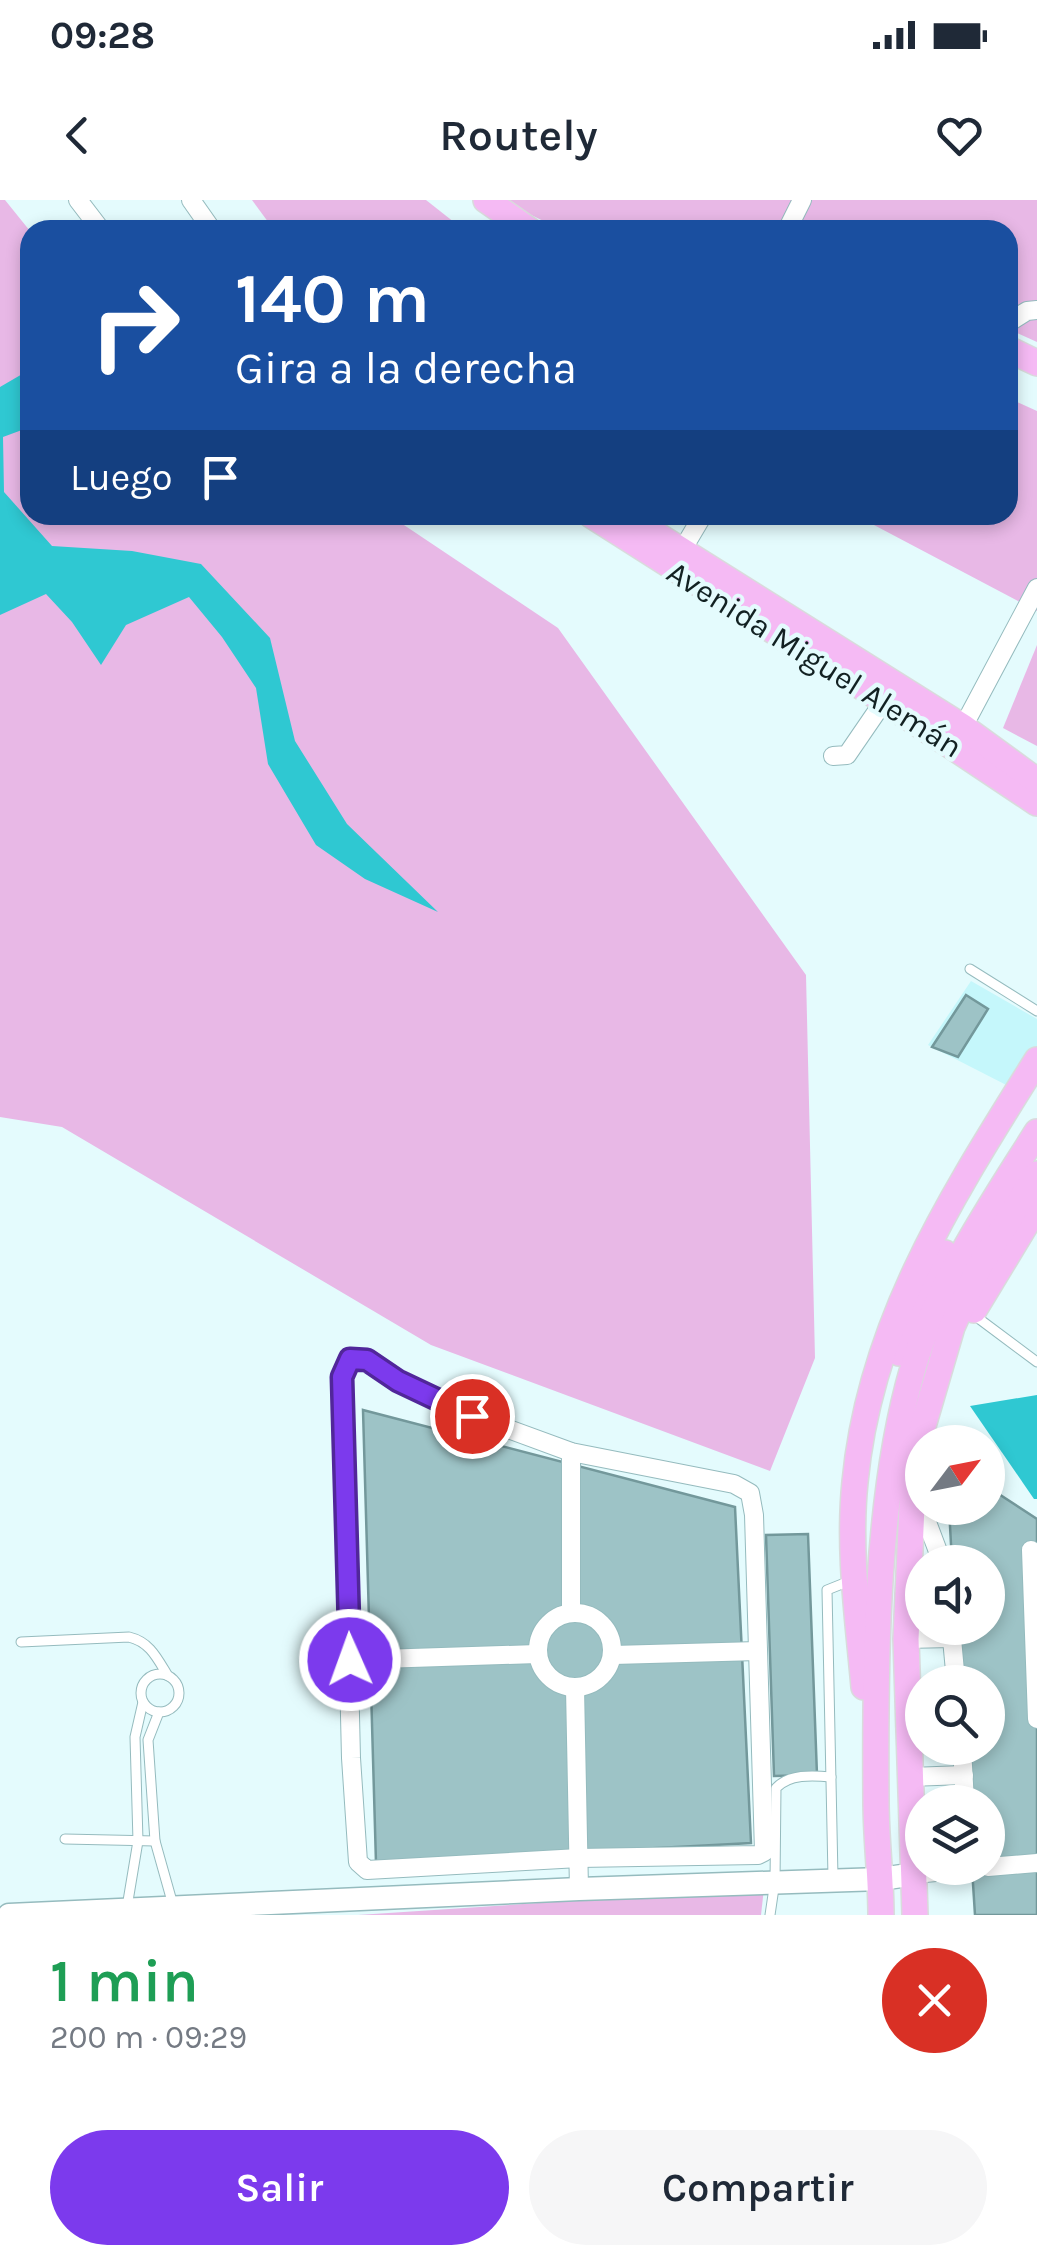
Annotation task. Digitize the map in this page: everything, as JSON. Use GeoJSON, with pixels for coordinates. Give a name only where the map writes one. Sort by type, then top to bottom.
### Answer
{"type":"FeatureCollection","features":[{"type":"Feature","properties":{"kind":"main road"},"geometry":{"type":"LineString","coordinates":[[486,200],[514,220]]}},
{"type":"Feature","properties":{"kind":"main road","name":"Avenida Miguel Alemán"},"geometry":{"type":"LineString","coordinates":[[607,525],[1037,803]]}},
{"type":"Feature","properties":{"kind":"main road","name":"Avenida Miguel Alemán"},"geometry":{"type":"LineString","coordinates":[[640,525],[963,727],[1037,781]]}},
{"type":"Feature","properties":{"kind":"main road"},"geometry":{"type":"LineString","coordinates":[[881,1915],[876,1804],[854,1579],[854,1480],[874,1379],[902,1297],[942,1214],[1037,1060]]}},
{"type":"Feature","properties":{"kind":"main road"},"geometry":{"type":"LineString","coordinates":[[883,1552],[870,1520],[879,1428],[900,1348],[949,1246],[1037,1110]]}},
{"type":"Feature","properties":{"kind":"main road"},"geometry":{"type":"LineString","coordinates":[[876,1804],[883,1552],[894,1453],[914,1366],[960,1254],[1037,1132]]}},
{"type":"Feature","properties":{"kind":"main road"},"geometry":{"type":"LineString","coordinates":[[923,1425],[952,1327],[979,1266],[1037,1174]]}},
{"type":"Feature","properties":{"kind":"main road"},"geometry":{"type":"LineString","coordinates":[[945,1357],[1037,1206]]}},
{"type":"Feature","properties":{"kind":"main road"},"geometry":{"type":"LineString","coordinates":[[906,1645],[910,1785]]}},
{"type":"Feature","properties":{"kind":"main road"},"geometry":{"type":"LineString","coordinates":[[9,1915],[174,1907],[323,1908],[580,1888],[905,1875]]}},
{"type":"Feature","properties":{"kind":"main road"},"geometry":{"type":"LineString","coordinates":[[915,1885],[915,1915]]}},
{"type":"Feature","properties":{"kind":"street"},"geometry":{"type":"LineString","coordinates":[[78,200],[93,220]]}},
{"type":"Feature","properties":{"kind":"street"},"geometry":{"type":"LineString","coordinates":[[682,552],[697,525]]}},
{"type":"Feature","properties":{"kind":"street"},"geometry":{"type":"LineString","coordinates":[[963,727],[1037,588]]}},
{"type":"Feature","properties":{"kind":"street"},"geometry":{"type":"LineString","coordinates":[[833,756],[847,756],[884,701]]}},
{"type":"Feature","properties":{"kind":"street"},"geometry":{"type":"LineString","coordinates":[[350,1359],[367,1360],[398,1381],[472,1416],[571,1452],[734,1484],[750,1494],[754,1515],[764,1852],[758,1856],[579,1858],[367,1870],[358,1862],[351,1758],[342,1377],[350,1359]]}},
{"type":"Feature","properties":{"kind":"street"},"geometry":{"type":"LineString","coordinates":[[571,1452],[571,1612]]}},
{"type":"Feature","properties":{"kind":"street"},"geometry":{"type":"LineString","coordinates":[[1031,1550],[1037,1719]]}},
{"type":"Feature","properties":{"kind":"street"},"geometry":{"type":"LineString","coordinates":[[571,1612],[588,1614],[602,1623],[611,1638],[612,1654],[610,1665],[596,1682],[575,1688],[557,1683],[544,1671],[537,1654],[545,1626],[571,1612]]}},
{"type":"Feature","properties":{"kind":"street"},"geometry":{"type":"LineString","coordinates":[[612,1654],[758,1651]]}},
{"type":"Feature","properties":{"kind":"street"},"geometry":{"type":"LineString","coordinates":[[350,1660],[537,1654]]}},
{"type":"Feature","properties":{"kind":"street"},"geometry":{"type":"LineString","coordinates":[[575,1688],[580,1888]]}},
{"type":"Feature","properties":{"kind":"street"},"geometry":{"type":"LineString","coordinates":[[963,1765],[964,1785]]}},
{"type":"Feature","properties":{"kind":"street"},"geometry":{"type":"LineString","coordinates":[[910,1777],[964,1775]]}},
{"type":"Feature","properties":{"kind":"street"},"geometry":{"type":"LineString","coordinates":[[1005,1865],[1037,1862]]}},
{"type":"Feature","properties":{"kind":"lane"},"geometry":{"type":"LineString","coordinates":[[970,970],[1037,1011]]}},
{"type":"Feature","properties":{"kind":"lane"},"geometry":{"type":"LineString","coordinates":[[971,1314],[1037,1362]]}},
{"type":"Feature","properties":{"kind":"lane"},"geometry":{"type":"LineString","coordinates":[[833,1880],[827,1590],[854,1579]]}},
{"type":"Feature","properties":{"kind":"lane"},"geometry":{"type":"LineString","coordinates":[[22,1642],[129,1637],[139,1640],[151,1648],[177,1685],[178,1698],[171,1708],[159,1712]]}},
{"type":"Feature","properties":{"kind":"lane"},"geometry":{"type":"LineString","coordinates":[[127,1909],[138,1841],[135,1736],[144,1683],[155,1676],[168,1676]]}},
{"type":"Feature","properties":{"kind":"lane"},"geometry":{"type":"LineString","coordinates":[[143,1702],[159,1712]]}},
{"type":"Feature","properties":{"kind":"lane"},"geometry":{"type":"LineString","coordinates":[[159,1712],[148,1740],[155,1841],[174,1907]]}},
{"type":"Feature","properties":{"kind":"lane"},"geometry":{"type":"LineString","coordinates":[[770,1915],[775,1882],[776,1788],[784,1780],[831,1777]]}},
{"type":"Feature","properties":{"kind":"lane"},"geometry":{"type":"LineString","coordinates":[[65,1839],[155,1841]]}},
{"type":"Feature","properties":{"kind":"shaded area"},"geometry":{"type":"Polygon","coordinates":[[[0,200],[5,200],[21,220],[20,525],[404,525],[558,628],[806,975],[815,1358],[770,1471],[431,1345],[62,1127],[0,1117],[0,200]]]}},
{"type":"Feature","properties":{"kind":"shaded area"},"geometry":{"type":"Polygon","coordinates":[[[252,200],[426,200],[451,220],[267,220],[252,200]]]}},
{"type":"Feature","properties":{"kind":"shaded area"},"geometry":{"type":"Polygon","coordinates":[[[500,200],[1037,200],[1037,342],[1018,333],[1018,220],[541,220],[500,200]]]}},
{"type":"Feature","properties":{"kind":"shaded area"},"geometry":{"type":"Polygon","coordinates":[[[1018,402],[1037,411],[1037,611],[874,525],[1018,525],[1018,402]]]}},
{"type":"Feature","properties":{"kind":"shaded area"},"geometry":{"type":"Polygon","coordinates":[[[1037,645],[1037,746],[1003,728],[1037,645]]]}},
{"type":"Feature","properties":{"kind":"shaded area"},"geometry":{"type":"Polygon","coordinates":[[[971,981],[1037,1019],[1037,1052],[1018,1091],[928,1045],[971,981]]]}},
{"type":"Feature","properties":{"kind":"shaded area"},"geometry":{"type":"Polygon","coordinates":[[[764,1888],[761,1915],[358,1915],[764,1888]]]}},
{"type":"Feature","properties":{"kind":"water"},"geometry":{"type":"Polygon","coordinates":[[[20,375],[20,431],[3,437],[4,492],[20,510],[20,525],[33,525],[52,546],[132,551],[201,564],[270,638],[295,741],[347,824],[438,912],[365,879],[316,845],[268,764],[256,688],[189,597],[126,625],[101,665],[72,622],[46,594],[0,615],[0,387],[20,375]]]}},
{"type":"Feature","properties":{"kind":"water"},"geometry":{"type":"Polygon","coordinates":[[[1037,1395],[1037,1499],[1005,1457],[1005,1425],[983,1425],[970,1406],[1037,1395]]]}},
{"type":"Feature","properties":{"kind":"building"},"geometry":{"type":"Polygon","coordinates":[[[966,995],[988,1009],[958,1057],[932,1047],[966,995]]]}},
{"type":"Feature","properties":{"kind":"building"},"geometry":{"type":"Polygon","coordinates":[[[363,1410],[735,1507],[751,1843],[376,1863],[363,1410]]]}},
{"type":"Feature","properties":{"kind":"building"},"geometry":{"type":"Polygon","coordinates":[[[1005,1498],[1037,1519],[1037,1915],[975,1915],[973,1885],[1005,1885],[1005,1785],[966,1785],[965,1765],[1005,1765],[1005,1665],[959,1665],[957,1645],[1005,1645],[1005,1545],[951,1545],[950,1525],[1005,1525],[1005,1498]]]}},
{"type":"Feature","properties":{"kind":"building"},"geometry":{"type":"Polygon","coordinates":[[[808,1534],[817,1775],[774,1776],[766,1535],[808,1534]]]}},
{"type":"Feature","properties":{"kind":"route"},"geometry":{"type":"LineString","coordinates":[[350,1660],[342,1377],[350,1359],[367,1360],[398,1381],[472,1416]]}}]}
